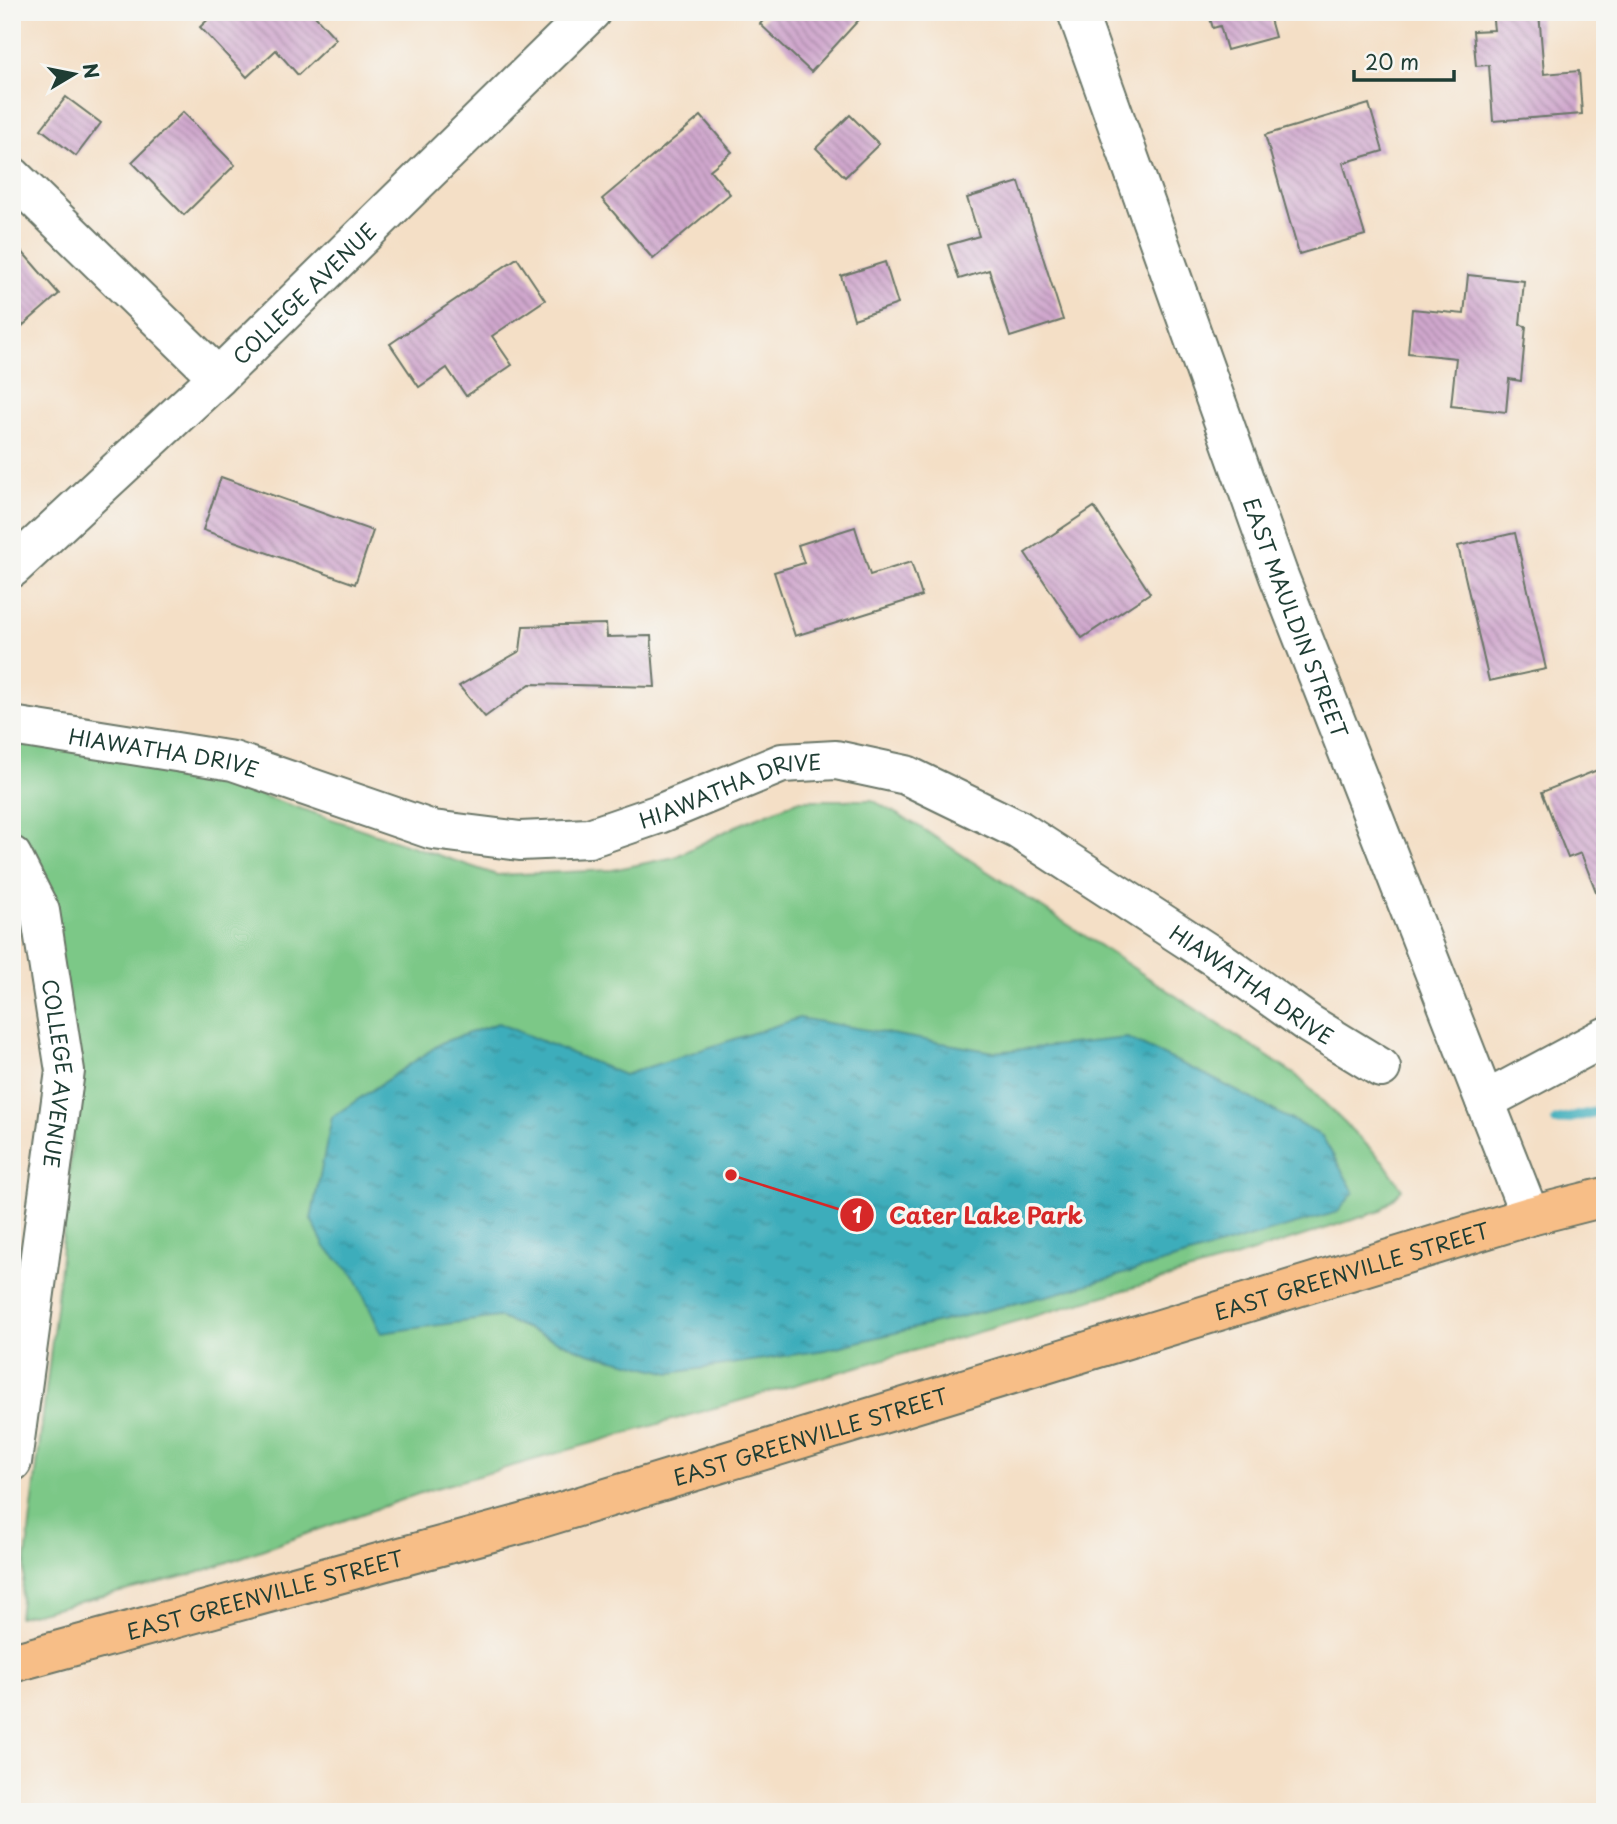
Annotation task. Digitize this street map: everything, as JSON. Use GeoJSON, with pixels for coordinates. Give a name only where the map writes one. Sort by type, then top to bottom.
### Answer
{"type":"FeatureCollection","features":[{"type":"Feature","properties":{"kind":"main road","name":"EAST GREENVILLE STREET"},"geometry":{"type":"LineString","coordinates":[[12,1663],[525,1523],[1530,1216],[1605,1197]]}},
{"type":"Feature","properties":{"kind":"street","name":"COLLEGE AVENUE"},"geometry":{"type":"LineString","coordinates":[[12,568],[218,377],[592,12]]}},
{"type":"Feature","properties":{"kind":"street","name":"EAST MAULDIN STREET"},"geometry":{"type":"LineString","coordinates":[[1077,12],[1278,574],[1530,1216]]}},
{"type":"Feature","properties":{"kind":"street"},"geometry":{"type":"LineString","coordinates":[[12,176],[218,377]]}},
{"type":"Feature","properties":{"kind":"street","name":"HIAWATHA DRIVE"},"geometry":{"type":"LineString","coordinates":[[12,726],[233,761],[433,830],[520,841],[589,838],[659,814],[782,762],[836,760],[906,775],[1019,830],[1216,958],[1309,1024],[1381,1068]]}},
{"type":"Feature","properties":{"kind":"street","name":"COLLEGE AVENUE"},"geometry":{"type":"LineString","coordinates":[[12,856],[40,911],[65,1071],[12,1462]]}},
{"type":"Feature","properties":{"kind":"street"},"geometry":{"type":"LineString","coordinates":[[1485,1101],[1605,1037]]}},
{"type":"Feature","properties":{"kind":"green space"},"geometry":{"type":"Polygon","coordinates":[[[12,739],[187,770],[497,875],[612,870],[675,857],[736,826],[800,800],[872,800],[920,827],[1297,1076],[1383,1161],[1402,1189],[1380,1211],[1222,1262],[429,1490],[197,1573],[19,1617],[56,1307],[75,1114],[36,866],[12,822],[12,739]]]}},
{"type":"Feature","properties":{"kind":"water"},"geometry":{"type":"Polygon","coordinates":[[[799,1018],[994,1052],[1127,1038],[1206,1075],[1322,1136],[1354,1192],[1338,1212],[1058,1293],[825,1350],[671,1373],[588,1353],[498,1317],[381,1333],[355,1276],[325,1247],[311,1219],[332,1117],[443,1042],[498,1023],[624,1075],[799,1018]]]}},
{"type":"Feature","properties":{"kind":"building"},"geometry":{"type":"Polygon","coordinates":[[[216,12],[317,12],[314,15],[336,39],[298,75],[276,50],[247,77],[200,27],[216,12]]]}},
{"type":"Feature","properties":{"kind":"building"},"geometry":{"type":"Polygon","coordinates":[[[770,12],[866,12],[811,72],[760,24],[770,12]]]}},
{"type":"Feature","properties":{"kind":"building"},"geometry":{"type":"Polygon","coordinates":[[[1208,12],[1268,12],[1275,37],[1227,50],[1220,26],[1213,28],[1208,12]]]}},
{"type":"Feature","properties":{"kind":"building"},"geometry":{"type":"Polygon","coordinates":[[[1492,12],[1539,12],[1544,74],[1579,71],[1582,114],[1493,121],[1489,65],[1476,66],[1473,31],[1494,30],[1492,12]]]}},
{"type":"Feature","properties":{"kind":"building"},"geometry":{"type":"Polygon","coordinates":[[[66,97],[101,123],[76,156],[41,129],[66,97]]]}},
{"type":"Feature","properties":{"kind":"building"},"geometry":{"type":"Polygon","coordinates":[[[1369,104],[1383,151],[1343,163],[1365,235],[1299,254],[1265,135],[1369,104]]]}},
{"type":"Feature","properties":{"kind":"building"},"geometry":{"type":"Polygon","coordinates":[[[183,112],[235,165],[184,215],[132,162],[183,112]]]}},
{"type":"Feature","properties":{"kind":"building"},"geometry":{"type":"Polygon","coordinates":[[[850,115],[879,144],[845,177],[816,148],[850,115]]]}},
{"type":"Feature","properties":{"kind":"building"},"geometry":{"type":"Polygon","coordinates":[[[701,116],[732,152],[710,170],[730,194],[653,259],[602,199],[701,116]]]}},
{"type":"Feature","properties":{"kind":"building"},"geometry":{"type":"Polygon","coordinates":[[[1019,182],[1063,320],[1010,337],[989,270],[959,279],[948,245],[979,236],[967,198],[1019,182]]]}},
{"type":"Feature","properties":{"kind":"building"},"geometry":{"type":"Polygon","coordinates":[[[19,248],[59,294],[12,335],[12,254],[19,248]]]}},
{"type":"Feature","properties":{"kind":"building"},"geometry":{"type":"Polygon","coordinates":[[[517,258],[545,300],[492,336],[512,365],[466,396],[447,368],[419,387],[390,344],[517,258]]]}},
{"type":"Feature","properties":{"kind":"building"},"geometry":{"type":"Polygon","coordinates":[[[885,262],[898,304],[854,319],[841,276],[885,262]]]}},
{"type":"Feature","properties":{"kind":"building"},"geometry":{"type":"Polygon","coordinates":[[[1468,275],[1524,281],[1520,325],[1526,326],[1521,381],[1509,379],[1506,412],[1451,406],[1456,358],[1408,353],[1412,309],[1464,314],[1468,275]]]}},
{"type":"Feature","properties":{"kind":"building"},"geometry":{"type":"Polygon","coordinates":[[[221,477],[373,531],[355,584],[203,530],[221,477]]]}},
{"type":"Feature","properties":{"kind":"building"},"geometry":{"type":"Polygon","coordinates":[[[1094,507],[1150,593],[1082,638],[1025,553],[1094,507]]]}},
{"type":"Feature","properties":{"kind":"building"},"geometry":{"type":"Polygon","coordinates":[[[855,527],[870,575],[911,562],[922,596],[795,636],[774,572],[804,563],[798,545],[855,527]]]}},
{"type":"Feature","properties":{"kind":"building"},"geometry":{"type":"Polygon","coordinates":[[[1515,533],[1546,669],[1489,681],[1458,546],[1515,533]]]}},
{"type":"Feature","properties":{"kind":"building"},"geometry":{"type":"Polygon","coordinates":[[[606,624],[607,637],[651,636],[655,687],[530,684],[485,717],[459,686],[520,651],[523,626],[606,624]]]}},
{"type":"Feature","properties":{"kind":"building"},"geometry":{"type":"Polygon","coordinates":[[[1605,767],[1605,890],[1597,894],[1581,853],[1568,858],[1542,792],[1605,767]]]}},
{"type":"Feature","properties":{"kind":"waterway"},"geometry":{"type":"LineString","coordinates":[[1556,1121],[1605,1110]]}},
{"type":"Feature","properties":{"kind":"place","name":"Cater Lake Park"},"geometry":{"type":"Point","coordinates":[731,1175]}}]}
